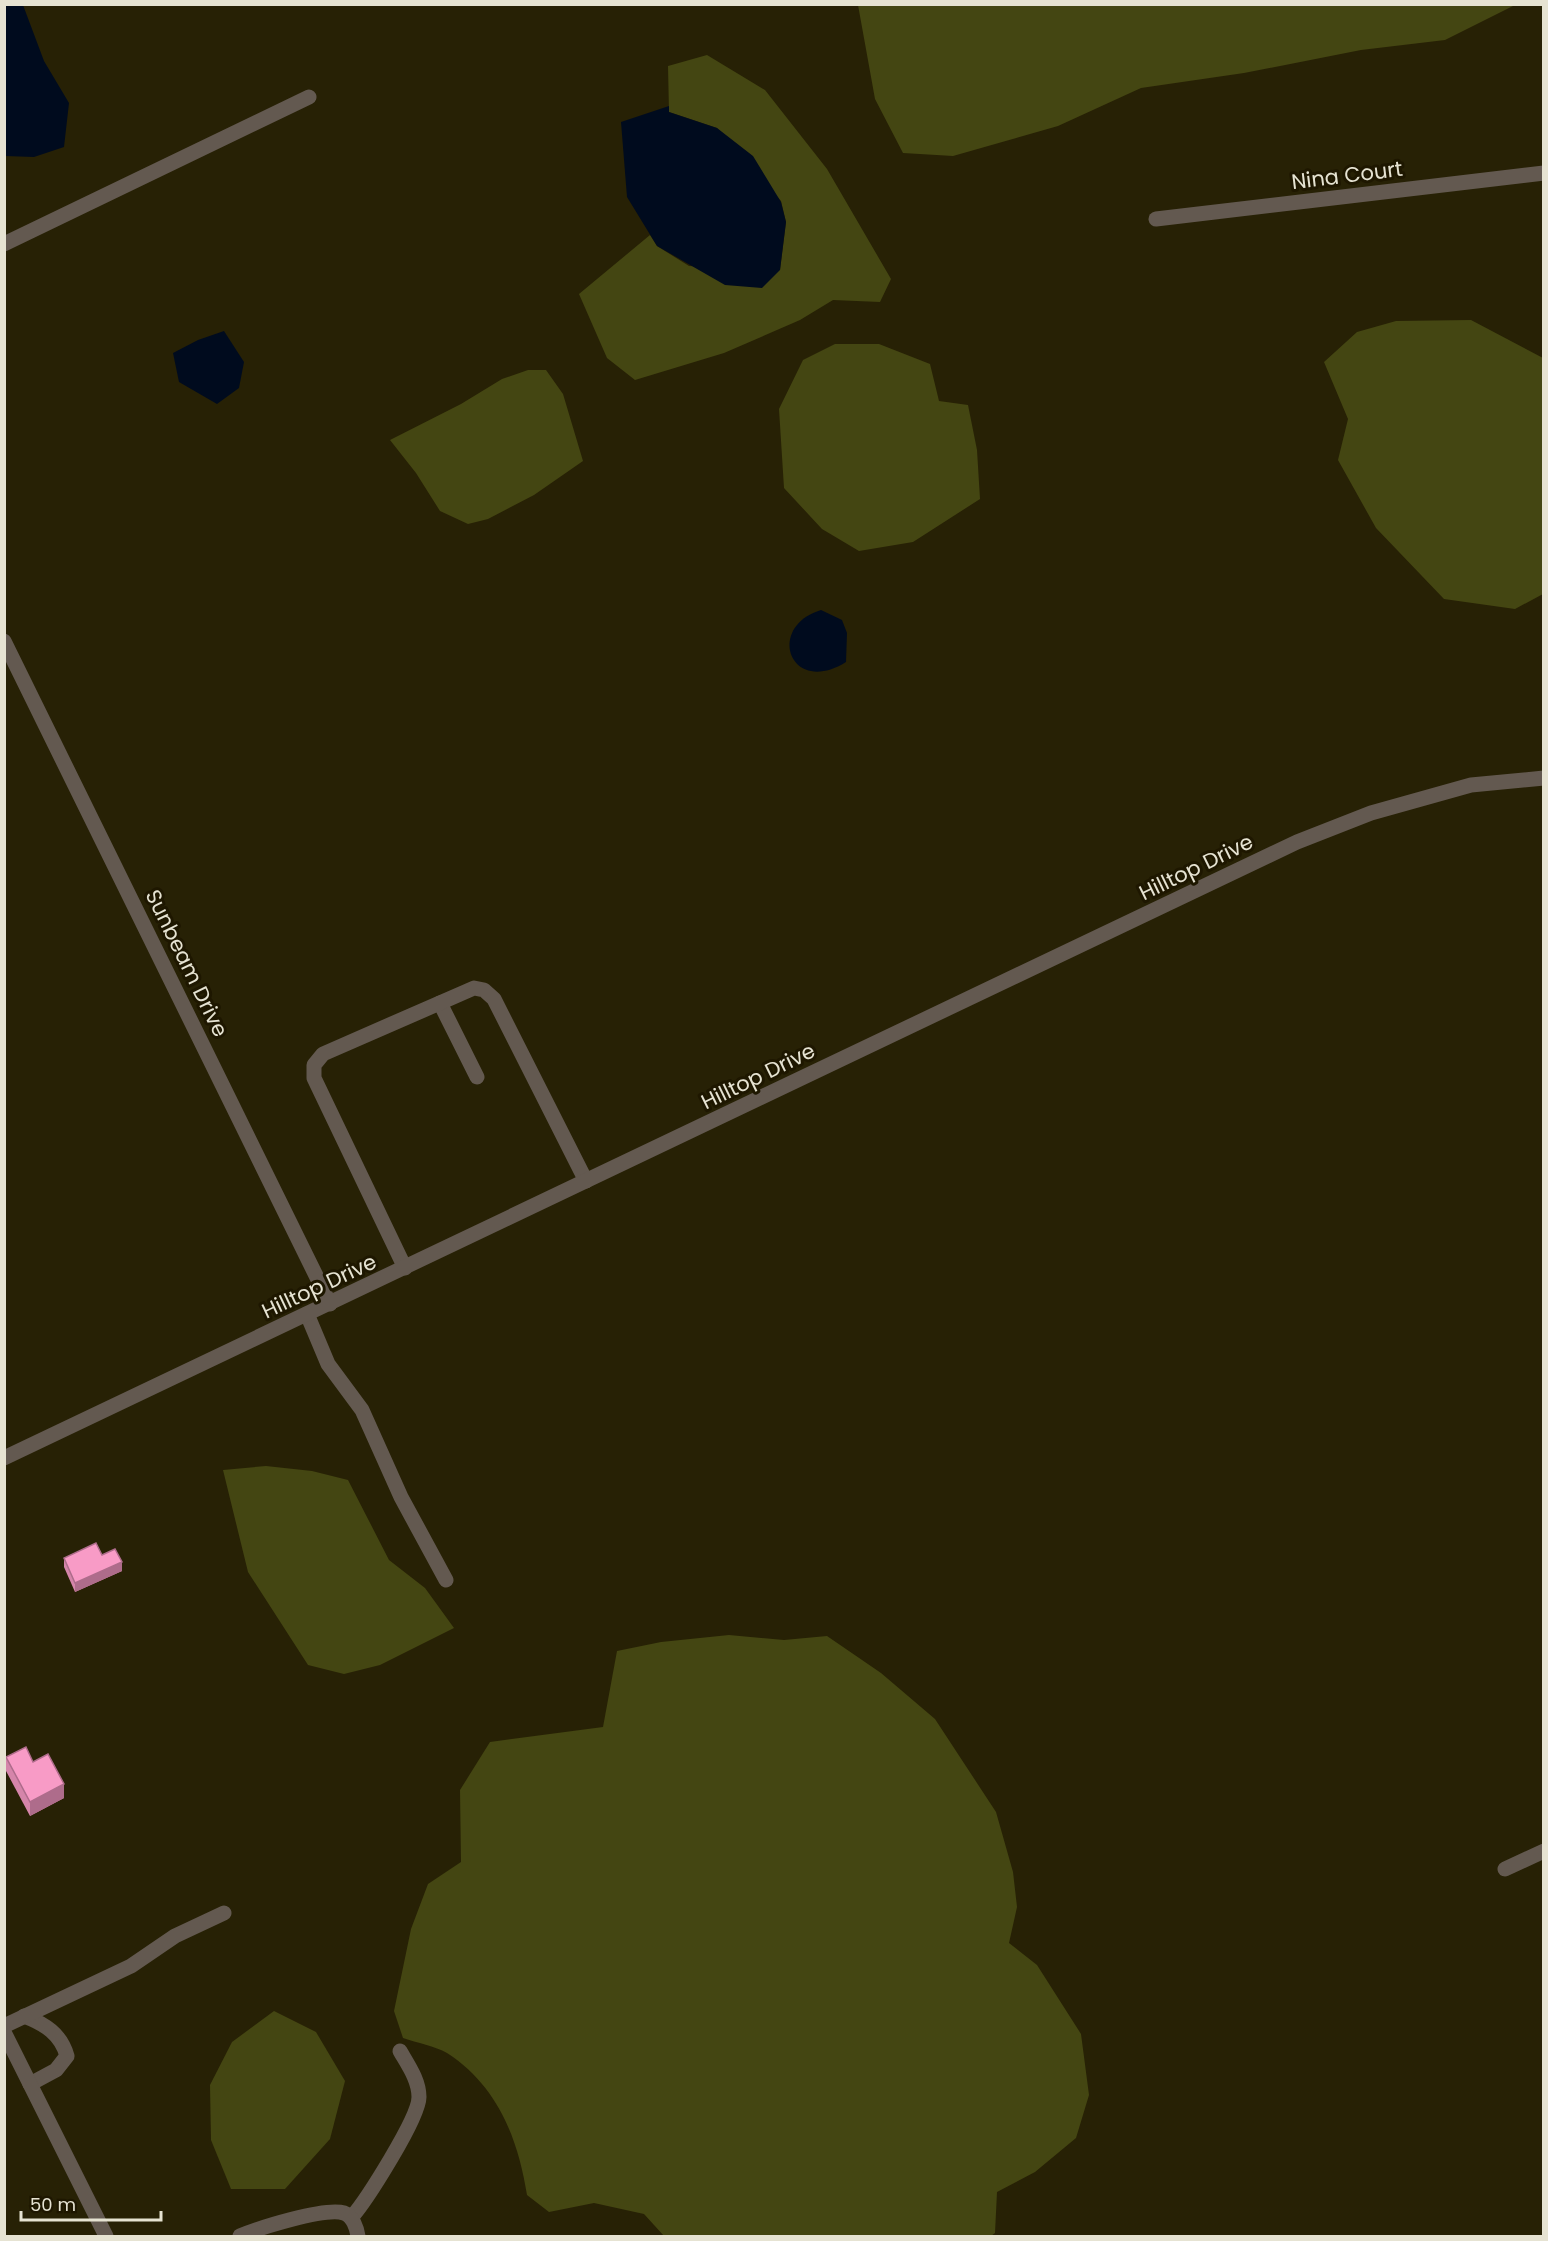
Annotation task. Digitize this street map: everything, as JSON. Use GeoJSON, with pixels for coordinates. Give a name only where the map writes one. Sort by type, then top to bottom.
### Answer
{"type":"FeatureCollection","features":[{"type":"Feature","properties":{"kind":"street"},"geometry":{"type":"LineString","coordinates":[[4,244],[309,97]]}},
{"type":"Feature","properties":{"kind":"street","name":"Nina Court"},"geometry":{"type":"LineString","coordinates":[[1156,219],[1544,173]]}},
{"type":"Feature","properties":{"kind":"street","name":"Sunbeam Drive"},"geometry":{"type":"LineString","coordinates":[[4,641],[330,1304]]}},
{"type":"Feature","properties":{"kind":"street","name":"Hilltop Drive"},"geometry":{"type":"LineString","coordinates":[[4,1458],[1297,842],[1371,813],[1471,785],[1544,778]]}},
{"type":"Feature","properties":{"kind":"street"},"geometry":{"type":"LineString","coordinates":[[405,1268],[314,1078],[314,1065],[323,1054],[474,988],[484,990],[494,999],[586,1181]]}},
{"type":"Feature","properties":{"kind":"street"},"geometry":{"type":"LineString","coordinates":[[441,1003],[477,1077]]}},
{"type":"Feature","properties":{"kind":"street"},"geometry":{"type":"LineString","coordinates":[[307,1314],[328,1364],[362,1410],[401,1497],[446,1580]]}},
{"type":"Feature","properties":{"kind":"street"},"geometry":{"type":"LineString","coordinates":[[1506,1869],[1544,1851]]}},
{"type":"Feature","properties":{"kind":"street"},"geometry":{"type":"LineString","coordinates":[[4,2026],[131,1966],[175,1936],[224,1913]]}},
{"type":"Feature","properties":{"kind":"street"},"geometry":{"type":"LineString","coordinates":[[24,2016],[42,2023],[55,2033],[63,2043],[67,2056],[56,2070],[30,2084]]}},
{"type":"Feature","properties":{"kind":"street"},"geometry":{"type":"LineString","coordinates":[[4,2032],[106,2236]]}},
{"type":"Feature","properties":{"kind":"street"},"geometry":{"type":"LineString","coordinates":[[351,2218],[377,2184],[419,2100],[416,2081],[400,2051]]}},
{"type":"Feature","properties":{"kind":"street"},"geometry":{"type":"LineString","coordinates":[[240,2236],[261,2226],[330,2212],[346,2213],[351,2218],[358,2236]]}},
{"type":"Feature","properties":{"kind":"shaded area"},"geometry":{"type":"Polygon","coordinates":[[[858,4],[1515,5],[1445,40],[1361,50],[1244,73],[1141,88],[1058,126],[953,156],[903,153],[875,99],[858,4]]]}},
{"type":"Feature","properties":{"kind":"shaded area"},"geometry":{"type":"Polygon","coordinates":[[[707,55],[765,90],[827,169],[891,279],[880,302],[833,300],[800,320],[724,353],[635,380],[607,358],[579,294],[650,235],[657,246],[689,266],[780,270],[786,222],[781,201],[717,128],[669,112],[668,66],[707,55]]]}},
{"type":"Feature","properties":{"kind":"shaded area"},"geometry":{"type":"Polygon","coordinates":[[[1471,320],[1543,358],[1543,594],[1515,609],[1444,599],[1376,528],[1338,460],[1348,419],[1324,362],[1357,332],[1396,321],[1471,320]]]}},
{"type":"Feature","properties":{"kind":"shaded area"},"geometry":{"type":"Polygon","coordinates":[[[835,344],[879,344],[930,364],[939,401],[968,405],[977,450],[980,499],[913,542],[859,551],[822,529],[784,488],[779,409],[803,360],[835,344]]]}},
{"type":"Feature","properties":{"kind":"shaded area"},"geometry":{"type":"Polygon","coordinates":[[[528,370],[546,370],[563,394],[583,461],[534,495],[488,519],[468,524],[440,511],[416,473],[390,440],[461,404],[502,379],[528,370]]]}},
{"type":"Feature","properties":{"kind":"shaded area"},"geometry":{"type":"Polygon","coordinates":[[[266,1466],[312,1471],[348,1480],[389,1560],[425,1588],[454,1628],[380,1665],[344,1674],[308,1665],[248,1572],[223,1470],[266,1466]]]}},
{"type":"Feature","properties":{"kind":"shaded area"},"geometry":{"type":"Polygon","coordinates":[[[729,1635],[784,1640],[827,1636],[881,1673],[935,1719],[996,1812],[1013,1872],[1017,1907],[1009,1943],[1037,1965],[1081,2034],[1089,2095],[1076,2138],[1035,2172],[997,2192],[995,2233],[991,2236],[664,2236],[644,2214],[594,2203],[549,2212],[527,2195],[511,2134],[503,2115],[480,2081],[447,2053],[403,2038],[394,2011],[411,1929],[428,1884],[461,1862],[460,1790],[490,1742],[603,1727],[617,1651],[661,1642],[729,1635]]]}},
{"type":"Feature","properties":{"kind":"shaded area"},"geometry":{"type":"Polygon","coordinates":[[[274,2011],[316,2032],[345,2081],[330,2139],[285,2189],[231,2189],[211,2140],[210,2085],[232,2042],[274,2011]]]}},
{"type":"Feature","properties":{"kind":"water"},"geometry":{"type":"Polygon","coordinates":[[[4,5],[23,5],[44,61],[69,103],[64,147],[34,157],[5,156],[4,5]]]}},
{"type":"Feature","properties":{"kind":"water"},"geometry":{"type":"Polygon","coordinates":[[[669,106],[669,112],[717,128],[753,156],[781,202],[786,222],[780,270],[762,288],[725,285],[657,246],[627,197],[621,122],[669,106]]]}},
{"type":"Feature","properties":{"kind":"water"},"geometry":{"type":"Polygon","coordinates":[[[224,331],[244,362],[239,388],[217,404],[179,382],[173,353],[198,340],[224,331]]]}},
{"type":"Feature","properties":{"kind":"water"},"geometry":{"type":"Polygon","coordinates":[[[821,610],[842,620],[847,633],[846,662],[827,671],[811,671],[799,665],[792,655],[790,643],[793,630],[804,619],[821,610]]]}},
{"type":"Feature","properties":{"kind":"building"},"geometry":{"type":"Polygon","coordinates":[[[96,1543],[102,1555],[115,1549],[122,1562],[75,1583],[64,1558],[96,1543]]]}},
{"type":"Feature","properties":{"kind":"building"},"geometry":{"type":"Polygon","coordinates":[[[26,1747],[33,1762],[48,1754],[64,1784],[30,1802],[6,1757],[26,1747]]]}}]}
